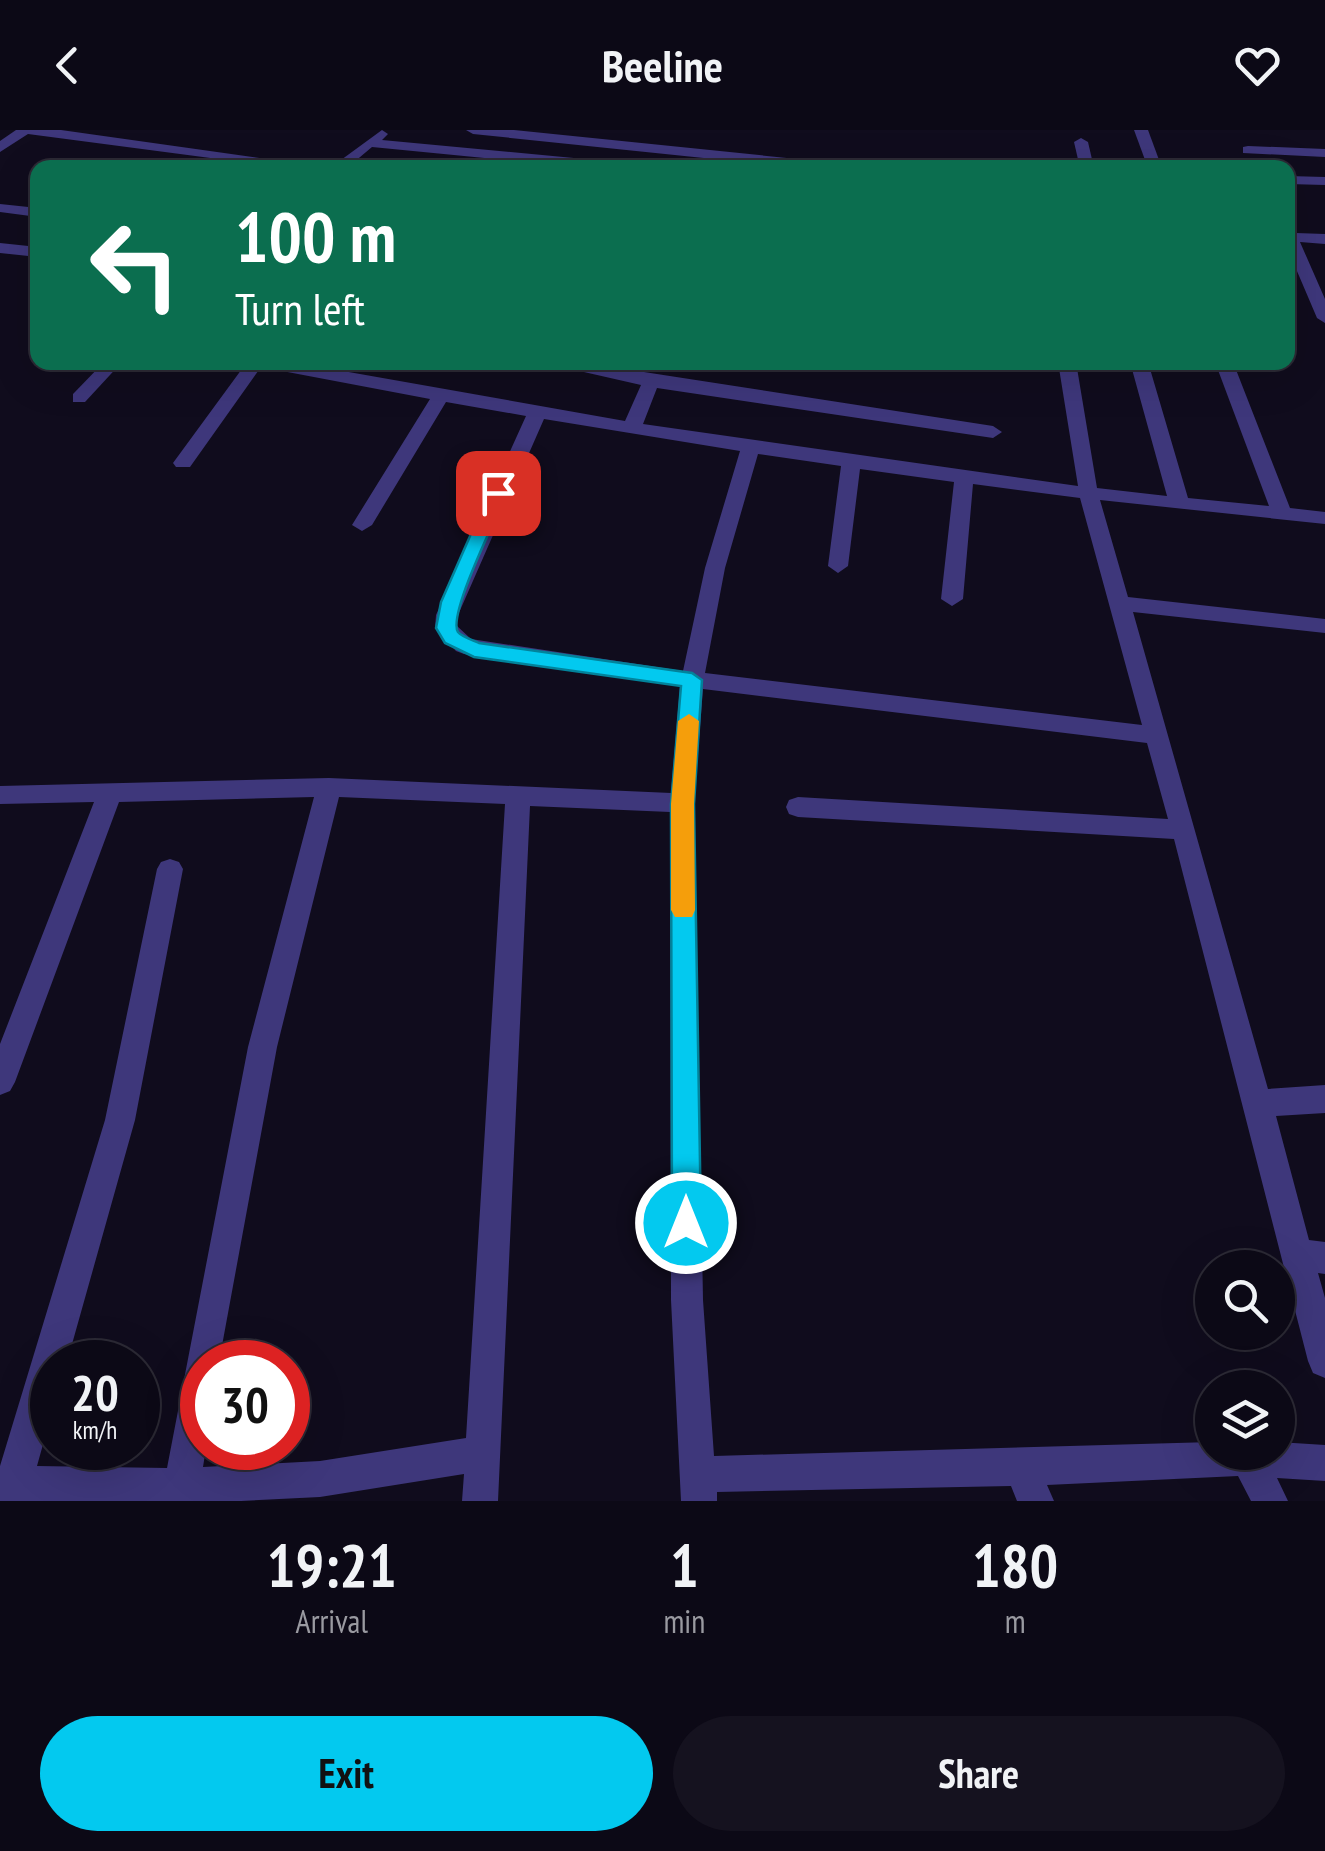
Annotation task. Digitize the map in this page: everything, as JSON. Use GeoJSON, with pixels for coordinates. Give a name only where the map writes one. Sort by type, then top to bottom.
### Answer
{"type":"FeatureCollection","features":[{"type":"Feature","properties":{"kind":"street"},"geometry":{"type":"LineString","coordinates":[[0,148],[27,130],[261,160]]}},
{"type":"Feature","properties":{"kind":"street"},"geometry":{"type":"LineString","coordinates":[[348,160],[387,130]]}},
{"type":"Feature","properties":{"kind":"street"},"geometry":{"type":"LineString","coordinates":[[473,130],[685,145],[724,160]]}},
{"type":"Feature","properties":{"kind":"street"},"geometry":{"type":"LineString","coordinates":[[1141,130],[1152,160]]}},
{"type":"Feature","properties":{"kind":"street"},"geometry":{"type":"LineString","coordinates":[[1240,130],[1253,160]]}},
{"type":"Feature","properties":{"kind":"street"},"geometry":{"type":"LineString","coordinates":[[1081,142],[1085,160]]}},
{"type":"Feature","properties":{"kind":"street"},"geometry":{"type":"LineString","coordinates":[[370,143],[552,160]]}},
{"type":"Feature","properties":{"kind":"street"},"geometry":{"type":"LineString","coordinates":[[1248,150],[1325,153]]}},
{"type":"Feature","properties":{"kind":"street"},"geometry":{"type":"LineString","coordinates":[[1295,180],[1325,181]]}},
{"type":"Feature","properties":{"kind":"street"},"geometry":{"type":"LineString","coordinates":[[0,208],[30,212]]}},
{"type":"Feature","properties":{"kind":"street"},"geometry":{"type":"LineString","coordinates":[[1295,236],[1325,239]]}},
{"type":"Feature","properties":{"kind":"street"},"geometry":{"type":"LineString","coordinates":[[0,248],[30,251]]}},
{"type":"Feature","properties":{"kind":"street"},"geometry":{"type":"LineString","coordinates":[[1295,250],[1323,310]]}},
{"type":"Feature","properties":{"kind":"street"},"geometry":{"type":"LineString","coordinates":[[79,398],[106,370]]}},
{"type":"Feature","properties":{"kind":"street"},"geometry":{"type":"LineString","coordinates":[[182,463],[252,370]]}},
{"type":"Feature","properties":{"kind":"street"},"geometry":{"type":"LineString","coordinates":[[300,370],[536,415],[750,449],[1090,496],[1325,518]]}},
{"type":"Feature","properties":{"kind":"street"},"geometry":{"type":"LineString","coordinates":[[604,370],[651,381],[993,432]]}},
{"type":"Feature","properties":{"kind":"street"},"geometry":{"type":"LineString","coordinates":[[1067,370],[1090,496],[1258,1103],[1311,1256],[1325,1361]]}},
{"type":"Feature","properties":{"kind":"street"},"geometry":{"type":"LineString","coordinates":[[1141,370],[1180,505]]}},
{"type":"Feature","properties":{"kind":"street"},"geometry":{"type":"LineString","coordinates":[[1227,370],[1282,514]]}},
{"type":"Feature","properties":{"kind":"street"},"geometry":{"type":"LineString","coordinates":[[630,430],[651,381]]}},
{"type":"Feature","properties":{"kind":"street"},"geometry":{"type":"LineString","coordinates":[[362,525],[440,397]]}},
{"type":"Feature","properties":{"kind":"street"},"geometry":{"type":"LineString","coordinates":[[536,415],[450,602],[446,628],[452,638],[474,650],[692,680],[1157,734]]}},
{"type":"Feature","properties":{"kind":"street"},"geometry":{"type":"LineString","coordinates":[[750,449],[715,568],[692,680],[682,804],[687,1300],[699,1487],[1028,1485],[1195,1465]]}},
{"type":"Feature","properties":{"kind":"street"},"geometry":{"type":"LineString","coordinates":[[838,566],[851,460]]}},
{"type":"Feature","properties":{"kind":"street"},"geometry":{"type":"LineString","coordinates":[[952,599],[964,477]]}},
{"type":"Feature","properties":{"kind":"street"},"geometry":{"type":"LineString","coordinates":[[1120,603],[1325,626]]}},
{"type":"Feature","properties":{"kind":"street"},"geometry":{"type":"LineString","coordinates":[[0,796],[329,788],[682,804]]}},
{"type":"Feature","properties":{"kind":"street"},"geometry":{"type":"LineString","coordinates":[[182,1486],[218,1267],[289,921],[329,788]]}},
{"type":"Feature","properties":{"kind":"street"},"geometry":{"type":"LineString","coordinates":[[0,1082],[109,794]]}},
{"type":"Feature","properties":{"kind":"street"},"geometry":{"type":"LineString","coordinates":[[480,1501],[518,796]]}},
{"type":"Feature","properties":{"kind":"street"},"geometry":{"type":"LineString","coordinates":[[798,807],[1184,830]]}},
{"type":"Feature","properties":{"kind":"street"},"geometry":{"type":"LineString","coordinates":[[170,869],[120,1120],[7,1484],[182,1486],[320,1480],[481,1453]]}},
{"type":"Feature","properties":{"kind":"street"},"geometry":{"type":"LineString","coordinates":[[1258,1103],[1325,1099]]}},
{"type":"Feature","properties":{"kind":"street"},"geometry":{"type":"LineString","coordinates":[[1295,1461],[1325,1463]]}},
{"type":"Feature","properties":{"kind":"street"},"geometry":{"type":"LineString","coordinates":[[1254,1470],[1270,1501]]}},
{"type":"Feature","properties":{"kind":"slow traffic"},"geometry":{"type":"LineString","coordinates":[[683,910],[682,804],[689,721]]}},
{"type":"Feature","properties":{"kind":"route"},"geometry":{"type":"LineString","coordinates":[[498,493],[450,602],[446,628],[452,638],[474,650],[692,680],[682,804],[686,1223]]}}]}
